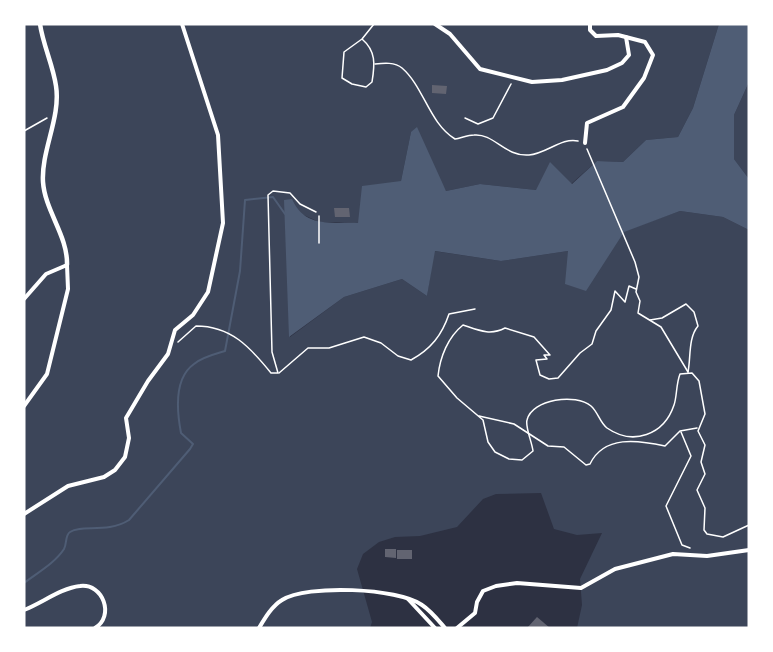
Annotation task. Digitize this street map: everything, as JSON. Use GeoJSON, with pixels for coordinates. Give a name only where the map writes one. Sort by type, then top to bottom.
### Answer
{"type":"FeatureCollection","features":[{"type":"Feature","properties":{"kind":"street"},"geometry":{"type":"LineString","coordinates":[[24,406],[46,374],[68,289],[67,253],[46,199],[43,180],[57,87],[43,44],[40,24]]}},
{"type":"Feature","properties":{"kind":"street"},"geometry":{"type":"LineString","coordinates":[[24,514],[68,486],[104,477],[115,470],[124,457],[129,438],[126,417],[168,354],[175,330],[193,315],[208,292],[223,223],[218,135],[182,24]]}},
{"type":"Feature","properties":{"kind":"street"},"geometry":{"type":"LineString","coordinates":[[435,24],[450,34],[480,69],[543,82],[607,70],[622,63],[629,55],[626,37]]}},
{"type":"Feature","properties":{"kind":"street"},"geometry":{"type":"LineString","coordinates":[[585,143],[587,123],[623,107],[644,78],[653,56],[645,42],[618,35],[596,36],[590,30],[590,24]]}},
{"type":"Feature","properties":{"kind":"street"},"geometry":{"type":"LineString","coordinates":[[24,299],[46,274],[67,265]]}},
{"type":"Feature","properties":{"kind":"street"},"geometry":{"type":"LineString","coordinates":[[457,628],[475,613],[477,602],[483,591],[496,586],[517,583],[581,588],[615,569],[673,554],[707,556],[749,550]]}},
{"type":"Feature","properties":{"kind":"street"},"geometry":{"type":"LineString","coordinates":[[24,610],[81,585],[92,588],[101,595],[106,606],[106,616],[95,628]]}},
{"type":"Feature","properties":{"kind":"street"},"geometry":{"type":"LineString","coordinates":[[259,628],[272,609],[284,598],[302,594],[377,591],[408,598],[422,604],[445,628]]}},
{"type":"Feature","properties":{"kind":"street"},"geometry":{"type":"LineString","coordinates":[[408,598],[435,628]]}},
{"type":"Feature","properties":{"kind":"path"},"geometry":{"type":"LineString","coordinates":[[362,39],[372,47],[375,64],[372,82],[366,87],[352,84],[342,78],[344,52],[362,39],[374,24]]}},
{"type":"Feature","properties":{"kind":"path"},"geometry":{"type":"LineString","coordinates":[[375,64],[389,63],[402,67],[447,135],[455,140],[475,135],[490,139],[508,152],[531,156],[566,141],[574,140],[585,143],[635,262],[639,277],[636,289],[640,302],[638,313],[661,327],[688,373],[699,381],[705,414],[698,431],[705,445],[701,462],[705,474],[697,490],[705,508],[704,530],[707,534],[723,537],[749,525]]}},
{"type":"Feature","properties":{"kind":"path"},"geometry":{"type":"LineString","coordinates":[[465,117],[478,124],[494,118],[514,77]]}},
{"type":"Feature","properties":{"kind":"path"},"geometry":{"type":"LineString","coordinates":[[24,131],[53,114]]}},
{"type":"Feature","properties":{"kind":"path"},"geometry":{"type":"LineString","coordinates":[[278,373],[272,352],[268,195],[273,191],[290,193],[300,204],[316,212]]}},
{"type":"Feature","properties":{"kind":"path"},"geometry":{"type":"LineString","coordinates":[[319,216],[319,243]]}},
{"type":"Feature","properties":{"kind":"path"},"geometry":{"type":"LineString","coordinates":[[636,289],[629,286],[624,302],[615,291],[611,310],[596,331],[592,344],[558,378],[549,379],[540,375],[536,360],[547,359],[544,355],[550,355],[548,350],[534,337],[505,328],[496,333],[489,333],[463,325],[454,332],[447,345],[438,376],[457,398],[483,420],[492,447],[509,459],[522,460],[533,451],[530,432],[525,422],[531,410],[542,404],[577,399],[592,406],[605,426],[617,434],[645,436],[654,432],[668,416],[675,404],[675,390],[680,374],[688,373]]}},
{"type":"Feature","properties":{"kind":"path"},"geometry":{"type":"LineString","coordinates":[[649,320],[662,318],[686,304],[694,312],[698,326],[690,348],[688,373]]}},
{"type":"Feature","properties":{"kind":"path"},"geometry":{"type":"LineString","coordinates":[[168,354],[184,334],[196,326],[212,326],[236,336],[271,373],[278,373],[308,348],[329,348],[364,337],[381,343],[398,356],[411,360],[426,352],[443,331],[449,314],[475,309]]}},
{"type":"Feature","properties":{"kind":"path"},"geometry":{"type":"LineString","coordinates":[[478,416],[514,424],[530,432],[548,446],[564,447],[586,465],[590,464],[596,452],[604,446],[620,442],[647,442],[665,446],[680,431],[699,427]]}},
{"type":"Feature","properties":{"kind":"path"},"geometry":{"type":"LineString","coordinates":[[680,431],[691,456],[666,506],[682,544],[690,548]]}},
{"type":"Feature","properties":{"kind":"shaded area"},"geometry":{"type":"Polygon","coordinates":[[[24,24],[719,24],[693,108],[678,137],[646,140],[623,162],[597,161],[571,184],[536,190],[480,184],[446,191],[411,132],[401,181],[358,223],[319,222],[297,212],[290,337],[344,297],[402,279],[427,296],[434,251],[501,261],[568,251],[680,211],[723,217],[749,230],[749,628],[577,628],[582,605],[580,579],[602,533],[577,535],[554,529],[541,493],[496,494],[483,499],[457,527],[420,536],[395,537],[379,542],[363,554],[357,569],[372,622],[370,628],[24,628],[24,24]]]}},
{"type":"Feature","properties":{"kind":"shaded area"},"geometry":{"type":"Polygon","coordinates":[[[719,24],[749,24],[749,82],[734,115],[734,159],[749,179],[749,230],[723,217],[680,211],[624,232],[586,291],[565,284],[568,251],[501,261],[435,251],[427,296],[402,279],[344,297],[289,337],[284,200],[292,199],[304,215],[319,222],[358,223],[362,186],[401,181],[411,132],[417,127],[446,191],[480,184],[536,190],[550,162],[572,184],[597,161],[623,162],[646,140],[678,137],[693,108],[719,24]]]}},
{"type":"Feature","properties":{"kind":"shaded area"},"geometry":{"type":"Polygon","coordinates":[[[749,82],[749,179],[734,159],[734,115],[749,82]]]}},
{"type":"Feature","properties":{"kind":"building"},"geometry":{"type":"Polygon","coordinates":[[[432,85],[447,86],[446,94],[432,93],[432,85]]]}},
{"type":"Feature","properties":{"kind":"building"},"geometry":{"type":"Polygon","coordinates":[[[334,208],[349,208],[350,217],[335,217],[334,208]]]}},
{"type":"Feature","properties":{"kind":"building"},"geometry":{"type":"Polygon","coordinates":[[[385,549],[396,549],[396,558],[385,557],[385,549]]]}},
{"type":"Feature","properties":{"kind":"building"},"geometry":{"type":"Polygon","coordinates":[[[397,550],[412,550],[412,559],[397,559],[397,550]]]}},
{"type":"Feature","properties":{"kind":"building"},"geometry":{"type":"Polygon","coordinates":[[[537,617],[550,628],[527,628],[537,617]]]}},
{"type":"Feature","properties":{"kind":"waterway"},"geometry":{"type":"LineString","coordinates":[[24,583],[60,554],[70,532],[112,527],[129,520],[190,449],[193,444],[181,433],[178,406],[180,386],[188,370],[194,364],[225,351],[240,271],[245,200],[273,197],[285,214]]}}]}
